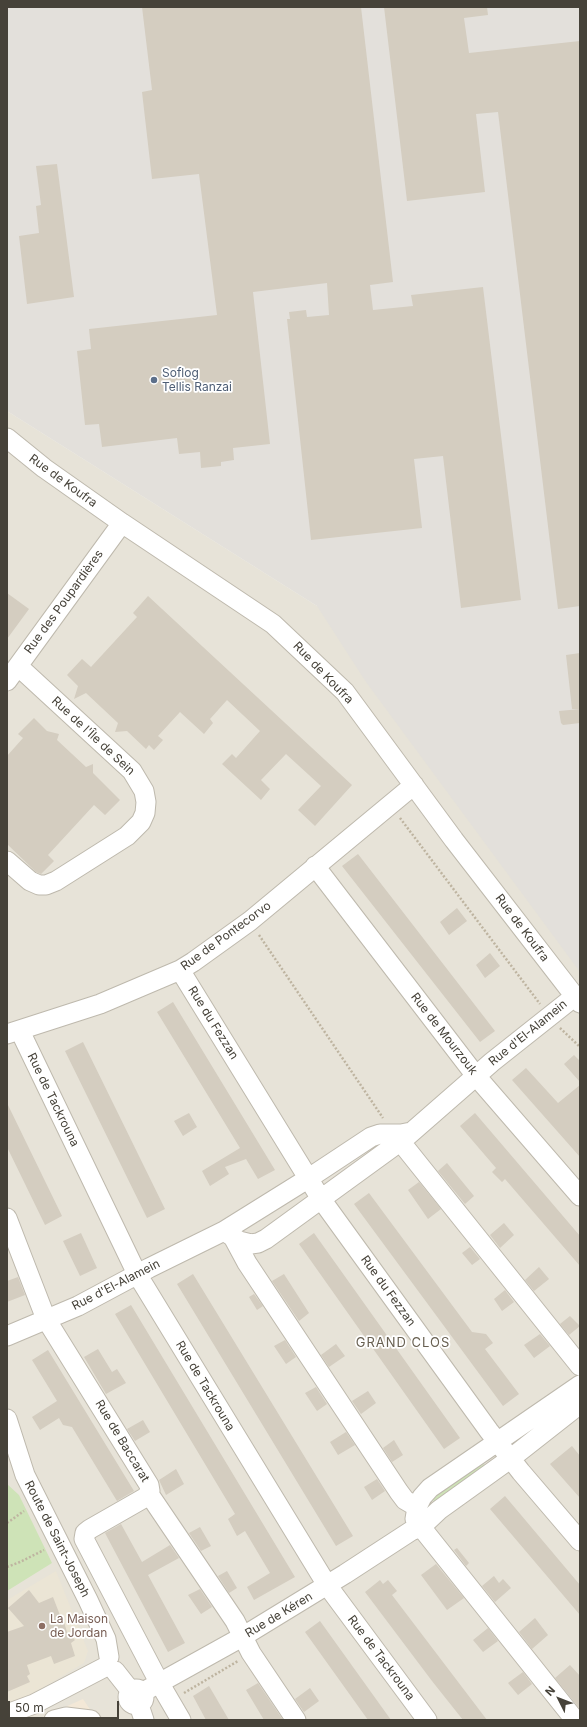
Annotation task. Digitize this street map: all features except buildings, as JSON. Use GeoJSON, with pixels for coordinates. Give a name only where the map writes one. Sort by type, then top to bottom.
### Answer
{"type":"FeatureCollection","features":[{"type":"Feature","properties":{"kind":"street","name":"Rue de Koufra"},"geometry":{"type":"LineString","coordinates":[[7,438],[44,468],[122,523],[273,624],[345,692],[454,840],[577,1000]]}},
{"type":"Feature","properties":{"kind":"street","name":"Rue des Poupardières"},"geometry":{"type":"LineString","coordinates":[[12,674],[122,523]]}},
{"type":"Feature","properties":{"kind":"street","name":"Rue de l'Île de Sein"},"geometry":{"type":"LineString","coordinates":[[7,860],[30,881],[39,885],[46,885],[56,881],[127,836],[141,822],[145,813],[146,802],[144,791],[132,772],[12,674]]}},
{"type":"Feature","properties":{"kind":"street","name":"Rue de Pontecorvo"},"geometry":{"type":"LineString","coordinates":[[13,1032],[100,1004],[180,970],[194,962],[250,921],[314,866],[414,785]]}},
{"type":"Feature","properties":{"kind":"street","name":"Rue de Mourzouk"},"geometry":{"type":"LineString","coordinates":[[314,866],[476,1076],[580,1196]]}},
{"type":"Feature","properties":{"kind":"street","name":"Rue du Fezzan"},"geometry":{"type":"LineString","coordinates":[[180,970],[309,1178]]}},
{"type":"Feature","properties":{"kind":"street","name":"Rue d'El-Alamein"},"geometry":{"type":"LineString","coordinates":[[229,1234],[251,1244],[258,1244],[321,1199],[549,1016],[577,1000]]}},
{"type":"Feature","properties":{"kind":"street","name":"Rue de Tackrouna"},"geometry":{"type":"LineString","coordinates":[[13,1032],[137,1274],[327,1585],[427,1720]]}},
{"type":"Feature","properties":{"kind":"street","name":"Rue d'El-Alamein"},"geometry":{"type":"LineString","coordinates":[[7,1336],[78,1306],[137,1274],[229,1234],[371,1137],[399,1136]]}},
{"type":"Feature","properties":{"kind":"street"},"geometry":{"type":"LineString","coordinates":[[399,1136],[580,1366]]}},
{"type":"Feature","properties":{"kind":"street"},"geometry":{"type":"LineString","coordinates":[[309,1178],[321,1199]]}},
{"type":"Feature","properties":{"kind":"street","name":"Rue du Fezzan"},"geometry":{"type":"LineString","coordinates":[[321,1199],[498,1442]]}},
{"type":"Feature","properties":{"kind":"street","name":"Rue de Baccarat"},"geometry":{"type":"LineString","coordinates":[[7,1218],[46,1319],[149,1485],[149,1494],[90,1529],[85,1533],[84,1539],[143,1698],[181,1720]]}},
{"type":"Feature","properties":{"kind":"street"},"geometry":{"type":"LineString","coordinates":[[229,1234],[398,1492],[405,1500],[417,1507]]}},
{"type":"Feature","properties":{"kind":"street"},"geometry":{"type":"LineString","coordinates":[[575,1720],[416,1529],[417,1507],[422,1497],[430,1488],[580,1385]]}},
{"type":"Feature","properties":{"kind":"street","name":"Rue de Kéren"},"geometry":{"type":"LineString","coordinates":[[143,1698],[247,1645],[327,1585],[416,1529],[439,1510],[510,1459],[580,1404]]}},
{"type":"Feature","properties":{"kind":"street","name":"Route de Saint-Joseph"},"geometry":{"type":"LineString","coordinates":[[7,1419],[24,1475],[106,1639],[110,1665],[143,1698]]}},
{"type":"Feature","properties":{"kind":"street"},"geometry":{"type":"LineString","coordinates":[[498,1442],[510,1459],[580,1540]]}},
{"type":"Feature","properties":{"kind":"street"},"geometry":{"type":"LineString","coordinates":[[149,1494],[235,1622],[247,1645],[296,1720]]}},
{"type":"Feature","properties":{"kind":"street"},"geometry":{"type":"LineString","coordinates":[[7,1714],[34,1704],[110,1665]]}},
{"type":"Feature","properties":{"kind":"street"},"geometry":{"type":"LineString","coordinates":[[54,1720],[66,1717],[90,1720]]}},
{"type":"Feature","properties":{"kind":"path"},"geometry":{"type":"LineString","coordinates":[[390,804],[549,1016],[580,1047]]}},
{"type":"Feature","properties":{"kind":"path"},"geometry":{"type":"LineString","coordinates":[[250,921],[381,1114],[399,1136]]}},
{"type":"Feature","properties":{"kind":"path"},"geometry":{"type":"LineString","coordinates":[[7,1523],[24,1511]]}},
{"type":"Feature","properties":{"kind":"path"},"geometry":{"type":"LineString","coordinates":[[7,1567],[44,1550]]}},
{"type":"Feature","properties":{"kind":"path","name":"Rue de Kéren"},"geometry":{"type":"LineString","coordinates":[[180,1695],[247,1645]]}},
{"type":"Feature","properties":{"kind":"shaded area"},"geometry":{"type":"Polygon","coordinates":[[[7,7],[580,7],[580,972],[366,682],[317,606],[7,411],[7,7]]]}},
{"type":"Feature","properties":{"kind":"shaded area"},"geometry":{"type":"Polygon","coordinates":[[[7,411],[317,606],[580,628],[580,1720],[7,1720],[7,411]]]}},
{"type":"Feature","properties":{"kind":"shaded area","name":"La Maison de Jordan"},"geometry":{"type":"Polygon","coordinates":[[[56,1571],[88,1651],[84,1663],[32,1694],[7,1705],[7,1600],[56,1571]]]}},
{"type":"Feature","properties":{"kind":"shaded area"},"geometry":{"type":"Polygon","coordinates":[[[83,1699],[97,1720],[36,1720],[83,1699]]]}},
{"type":"Feature","properties":{"kind":"green space"},"geometry":{"type":"Polygon","coordinates":[[[479,1463],[481,1466],[484,1464],[486,1467],[434,1502],[433,1499],[437,1496],[435,1493],[479,1463]]]}},
{"type":"Feature","properties":{"kind":"green space"},"geometry":{"type":"Polygon","coordinates":[[[7,1484],[19,1495],[52,1563],[7,1591],[7,1484]]]}},
{"type":"Feature","properties":{"kind":"place","name":"Soflog Tellis Ranzai"},"geometry":{"type":"Point","coordinates":[154,380]}},
{"type":"Feature","properties":{"kind":"place","name":"La Maison de Jordan"},"geometry":{"type":"Point","coordinates":[42,1626]}},
{"type":"Feature","properties":{"kind":"district","name":"GRAND CLOS"},"geometry":{"type":"Point","coordinates":[403,1343]}}]}
